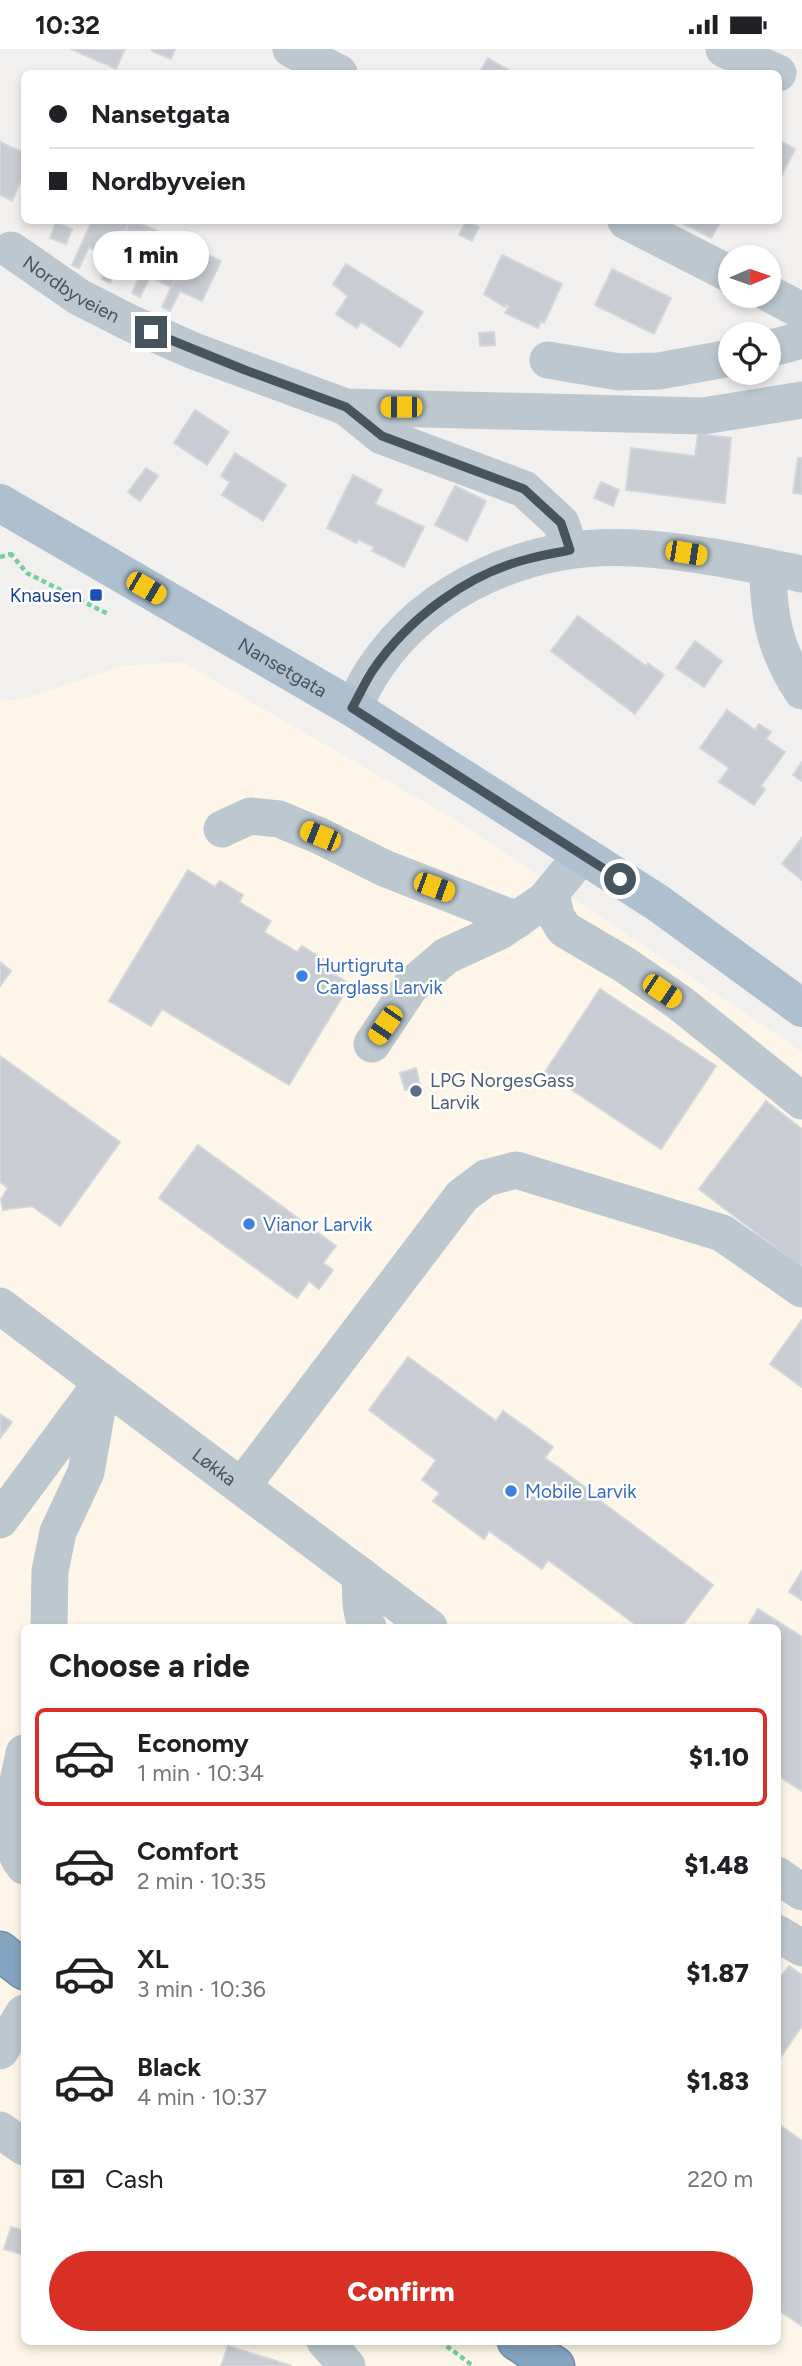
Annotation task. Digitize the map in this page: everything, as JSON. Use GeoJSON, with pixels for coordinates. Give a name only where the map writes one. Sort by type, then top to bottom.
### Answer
{"type":"FeatureCollection","features":[{"type":"Feature","properties":{"kind":"highway"},"geometry":{"type":"LineString","coordinates":[[0,1951],[21,1968]]}},
{"type":"Feature","properties":{"kind":"highway"},"geometry":{"type":"LineString","coordinates":[[523,2345],[555,2366]]}},
{"type":"Feature","properties":{"kind":"main road","name":"Nansetgata"},"geometry":{"type":"LineString","coordinates":[[0,503],[352,708],[658,903],[802,1008]]}},
{"type":"Feature","properties":{"kind":"street"},"geometry":{"type":"LineString","coordinates":[[290,49],[333,70]]}},
{"type":"Feature","properties":{"kind":"street"},"geometry":{"type":"LineString","coordinates":[[724,49],[769,70]]}},
{"type":"Feature","properties":{"kind":"street"},"geometry":{"type":"LineString","coordinates":[[782,76],[802,85]]}},
{"type":"Feature","properties":{"kind":"street"},"geometry":{"type":"LineString","coordinates":[[632,224],[718,268]]}},
{"type":"Feature","properties":{"kind":"street","name":"Nordbyveien"},"geometry":{"type":"LineString","coordinates":[[11,250],[58,284],[130,323],[194,351],[346,407],[382,436],[524,489],[561,523],[570,550]]}},
{"type":"Feature","properties":{"kind":"street"},"geometry":{"type":"LineString","coordinates":[[781,300],[802,311]]}},
{"type":"Feature","properties":{"kind":"street"},"geometry":{"type":"LineString","coordinates":[[781,345],[802,339]]}},
{"type":"Feature","properties":{"kind":"street"},"geometry":{"type":"LineString","coordinates":[[548,360],[619,372],[659,371],[718,360]]}},
{"type":"Feature","properties":{"kind":"street"},"geometry":{"type":"LineString","coordinates":[[346,407],[703,416],[802,400]]}},
{"type":"Feature","properties":{"kind":"street"},"geometry":{"type":"LineString","coordinates":[[352,708],[373,670],[405,631],[446,598],[487,573],[526,559],[570,550],[632,548],[686,553],[785,571],[768,597],[775,637],[802,691]]}},
{"type":"Feature","properties":{"kind":"street"},"geometry":{"type":"LineString","coordinates":[[222,829],[250,816],[279,819],[320,836],[384,869],[517,920]]}},
{"type":"Feature","properties":{"kind":"street"},"geometry":{"type":"LineString","coordinates":[[372,1044],[410,987],[446,956],[500,931],[545,901],[582,855]]}},
{"type":"Feature","properties":{"kind":"street"},"geometry":{"type":"LineString","coordinates":[[551,893],[556,916],[564,929],[625,965],[680,1003],[802,1101]]}},
{"type":"Feature","properties":{"kind":"street"},"geometry":{"type":"LineString","coordinates":[[242,1486],[462,1196],[485,1178],[516,1170],[722,1233],[802,1289]]}},
{"type":"Feature","properties":{"kind":"street","name":"Løkka"},"geometry":{"type":"LineString","coordinates":[[0,1306],[425,1624]]}},
{"type":"Feature","properties":{"kind":"street"},"geometry":{"type":"LineString","coordinates":[[0,1520],[102,1382]]}},
{"type":"Feature","properties":{"kind":"street"},"geometry":{"type":"LineString","coordinates":[[49,1624],[50,1571],[58,1532],[86,1472],[102,1382]]}},
{"type":"Feature","properties":{"kind":"street"},"geometry":{"type":"LineString","coordinates":[[360,1575],[366,1624]]}},
{"type":"Feature","properties":{"kind":"street"},"geometry":{"type":"LineString","coordinates":[[21,1767],[11,1812],[10,1836],[21,1862]]}},
{"type":"Feature","properties":{"kind":"street"},"geometry":{"type":"LineString","coordinates":[[781,1878],[802,1892]]}},
{"type":"Feature","properties":{"kind":"street"},"geometry":{"type":"LineString","coordinates":[[781,1935],[802,1948]]}},
{"type":"Feature","properties":{"kind":"street"},"geometry":{"type":"LineString","coordinates":[[0,2051],[21,2018]]}},
{"type":"Feature","properties":{"kind":"street"},"geometry":{"type":"LineString","coordinates":[[0,2130],[21,2145]]}},
{"type":"Feature","properties":{"kind":"street"},"geometry":{"type":"LineString","coordinates":[[329,2345],[347,2366]]}},
{"type":"Feature","properties":{"kind":"path"},"geometry":{"type":"LineString","coordinates":[[5,548],[27,573],[108,614]]}},
{"type":"Feature","properties":{"kind":"path"},"geometry":{"type":"LineString","coordinates":[[0,558],[11,554]]}},
{"type":"Feature","properties":{"kind":"path"},"geometry":{"type":"LineString","coordinates":[[445,2345],[473,2366]]}},
{"type":"Feature","properties":{"kind":"shaded area"},"geometry":{"type":"Polygon","coordinates":[[[182,662],[450,817],[802,1052],[802,2366],[0,2366],[0,701],[23,699],[123,666],[182,662]]]}},
{"type":"Feature","properties":{"kind":"building"},"geometry":{"type":"Polygon","coordinates":[[[71,49],[125,49],[116,69],[71,49]]]}},
{"type":"Feature","properties":{"kind":"building"},"geometry":{"type":"Polygon","coordinates":[[[152,49],[175,49],[171,59],[152,49]]]}},
{"type":"Feature","properties":{"kind":"building"},"geometry":{"type":"Polygon","coordinates":[[[488,58],[509,70],[481,70],[488,58]]]}},
{"type":"Feature","properties":{"kind":"building"},"geometry":{"type":"Polygon","coordinates":[[[0,142],[21,152],[21,181],[12,201],[0,195],[0,142]]]}},
{"type":"Feature","properties":{"kind":"building"},"geometry":{"type":"Polygon","coordinates":[[[782,142],[795,149],[782,175],[782,142]]]}},
{"type":"Feature","properties":{"kind":"building"},"geometry":{"type":"Polygon","coordinates":[[[56,224],[72,229],[66,244],[50,238],[56,224]]]}},
{"type":"Feature","properties":{"kind":"building"},"geometry":{"type":"Polygon","coordinates":[[[91,224],[129,224],[112,258],[89,247],[79,268],[72,265],[91,224]]]}},
{"type":"Feature","properties":{"kind":"building"},"geometry":{"type":"Polygon","coordinates":[[[129,224],[142,224],[160,232],[141,273],[120,263],[110,283],[102,279],[129,224]]]}},
{"type":"Feature","properties":{"kind":"building"},"geometry":{"type":"Polygon","coordinates":[[[464,224],[479,227],[472,241],[459,235],[464,224]]]}},
{"type":"Feature","properties":{"kind":"building"},"geometry":{"type":"Polygon","coordinates":[[[685,224],[719,224],[711,238],[685,224]]]}},
{"type":"Feature","properties":{"kind":"building"},"geometry":{"type":"Polygon","coordinates":[[[160,232],[190,247],[171,287],[150,277],[140,297],[132,293],[160,232]]]}},
{"type":"Feature","properties":{"kind":"building"},"geometry":{"type":"Polygon","coordinates":[[[190,247],[221,261],[202,301],[180,291],[170,311],[162,307],[190,247]]]}},
{"type":"Feature","properties":{"kind":"building"},"geometry":{"type":"Polygon","coordinates":[[[502,255],[562,284],[544,323],[541,321],[538,328],[505,313],[509,306],[505,307],[484,294],[502,255]]]}},
{"type":"Feature","properties":{"kind":"building"},"geometry":{"type":"Polygon","coordinates":[[[346,264],[423,312],[400,347],[361,322],[357,328],[336,314],[348,296],[333,284],[346,264]]]}},
{"type":"Feature","properties":{"kind":"building"},"geometry":{"type":"Polygon","coordinates":[[[612,269],[671,298],[654,334],[595,305],[612,269]]]}},
{"type":"Feature","properties":{"kind":"building"},"geometry":{"type":"Polygon","coordinates":[[[494,332],[495,345],[480,346],[479,333],[494,332]]]}},
{"type":"Feature","properties":{"kind":"building"},"geometry":{"type":"Polygon","coordinates":[[[195,410],[229,432],[207,465],[174,443],[195,410]]]}},
{"type":"Feature","properties":{"kind":"building"},"geometry":{"type":"Polygon","coordinates":[[[698,434],[731,438],[725,503],[626,490],[631,448],[695,456],[698,434]]]}},
{"type":"Feature","properties":{"kind":"building"},"geometry":{"type":"Polygon","coordinates":[[[235,453],[286,485],[263,521],[222,495],[230,482],[221,476],[235,453]]]}},
{"type":"Feature","properties":{"kind":"building"},"geometry":{"type":"Polygon","coordinates":[[[798,458],[802,458],[802,494],[793,493],[798,458]]]}},
{"type":"Feature","properties":{"kind":"building"},"geometry":{"type":"Polygon","coordinates":[[[146,468],[158,476],[140,501],[128,492],[146,468]]]}},
{"type":"Feature","properties":{"kind":"building"},"geometry":{"type":"Polygon","coordinates":[[[353,475],[382,490],[375,504],[424,527],[404,567],[372,551],[374,547],[358,539],[356,543],[327,528],[353,475]]]}},
{"type":"Feature","properties":{"kind":"building"},"geometry":{"type":"Polygon","coordinates":[[[601,482],[619,490],[613,506],[594,498],[601,482]]]}},
{"type":"Feature","properties":{"kind":"building"},"geometry":{"type":"Polygon","coordinates":[[[455,486],[486,501],[467,541],[435,525],[455,486]]]}},
{"type":"Feature","properties":{"kind":"building"},"geometry":{"type":"Polygon","coordinates":[[[578,616],[646,666],[648,663],[664,675],[635,714],[551,651],[578,616]]]}},
{"type":"Feature","properties":{"kind":"building"},"geometry":{"type":"Polygon","coordinates":[[[695,641],[722,661],[704,687],[676,668],[695,641]]]}},
{"type":"Feature","properties":{"kind":"building"},"geometry":{"type":"Polygon","coordinates":[[[727,710],[755,730],[759,724],[771,732],[766,739],[785,752],[761,786],[765,789],[754,805],[719,782],[729,768],[700,748],[727,710]]]}},
{"type":"Feature","properties":{"kind":"building"},"geometry":{"type":"Polygon","coordinates":[[[802,762],[802,781],[793,775],[802,762]]]}},
{"type":"Feature","properties":{"kind":"building"},"geometry":{"type":"Polygon","coordinates":[[[802,838],[802,880],[782,864],[802,838]]]}},
{"type":"Feature","properties":{"kind":"building"},"geometry":{"type":"Polygon","coordinates":[[[188,870],[215,887],[220,881],[243,895],[239,902],[271,921],[264,932],[297,952],[302,946],[324,960],[320,966],[350,984],[289,1085],[162,1009],[151,1026],[109,1001],[188,870]]]}},
{"type":"Feature","properties":{"kind":"building"},"geometry":{"type":"Polygon","coordinates":[[[0,962],[11,971],[0,986],[0,962]]]}},
{"type":"Feature","properties":{"kind":"building"},"geometry":{"type":"Polygon","coordinates":[[[600,989],[716,1066],[661,1149],[545,1072],[600,989]]]}},
{"type":"Feature","properties":{"kind":"building"},"geometry":{"type":"Polygon","coordinates":[[[0,1056],[120,1142],[60,1226],[32,1206],[3,1210],[1,1199],[8,1188],[0,1182],[0,1056]]]}},
{"type":"Feature","properties":{"kind":"building"},"geometry":{"type":"Polygon","coordinates":[[[416,1068],[420,1086],[405,1090],[400,1073],[416,1068]]]}},
{"type":"Feature","properties":{"kind":"building"},"geometry":{"type":"Polygon","coordinates":[[[766,1101],[802,1129],[802,1268],[699,1189],[766,1101]]]}},
{"type":"Feature","properties":{"kind":"building"},"geometry":{"type":"Polygon","coordinates":[[[198,1145],[336,1246],[323,1263],[333,1270],[319,1289],[309,1281],[297,1298],[159,1198],[198,1145]]]}},
{"type":"Feature","properties":{"kind":"building"},"geometry":{"type":"Polygon","coordinates":[[[802,1320],[802,1387],[770,1364],[802,1320]]]}},
{"type":"Feature","properties":{"kind":"building"},"geometry":{"type":"Polygon","coordinates":[[[408,1357],[496,1421],[503,1411],[553,1447],[545,1458],[713,1585],[683,1624],[635,1624],[548,1560],[542,1569],[489,1531],[484,1539],[433,1501],[440,1493],[422,1480],[436,1460],[369,1410],[408,1357]]]}},
{"type":"Feature","properties":{"kind":"building"},"geometry":{"type":"Polygon","coordinates":[[[0,1414],[12,1422],[0,1438],[0,1414]]]}},
{"type":"Feature","properties":{"kind":"building"},"geometry":{"type":"Polygon","coordinates":[[[802,1571],[802,1600],[789,1592],[802,1571]]]}},
{"type":"Feature","properties":{"kind":"building"},"geometry":{"type":"Polygon","coordinates":[[[758,1609],[802,1637],[802,1791],[781,1778],[781,1624],[749,1624],[758,1609]]]}},
{"type":"Feature","properties":{"kind":"building"},"geometry":{"type":"Polygon","coordinates":[[[789,1966],[802,1975],[802,2026],[781,2056],[781,1976],[789,1966]]]}},
{"type":"Feature","properties":{"kind":"building"},"geometry":{"type":"Polygon","coordinates":[[[781,2126],[802,2141],[802,2326],[781,2312],[781,2126]]]}},
{"type":"Feature","properties":{"kind":"building"},"geometry":{"type":"Polygon","coordinates":[[[11,2227],[21,2230],[21,2254],[4,2249],[11,2227]]]}},
{"type":"Feature","properties":{"kind":"building"},"geometry":{"type":"Polygon","coordinates":[[[228,2346],[292,2366],[221,2366],[228,2346]]]}},
{"type":"Feature","properties":{"kind":"place","name":"Knausen"},"geometry":{"type":"Point","coordinates":[96,595]}},
{"type":"Feature","properties":{"kind":"place","name":"Hurtigruta Carglass Larvik"},"geometry":{"type":"Point","coordinates":[302,976]}},
{"type":"Feature","properties":{"kind":"place","name":"LPG NorgesGass Larvik"},"geometry":{"type":"Point","coordinates":[416,1091]}},
{"type":"Feature","properties":{"kind":"place","name":"Vianor Larvik"},"geometry":{"type":"Point","coordinates":[249,1224]}},
{"type":"Feature","properties":{"kind":"place","name":"Mobile Larvik"},"geometry":{"type":"Point","coordinates":[511,1491]}},
{"type":"Feature","properties":{"kind":"route"},"geometry":{"type":"LineString","coordinates":[[151,332],[194,351],[346,407],[382,436],[524,489],[561,523],[570,550],[526,559],[487,573],[446,598],[405,631],[373,670],[352,708],[620,879]]}}]}
